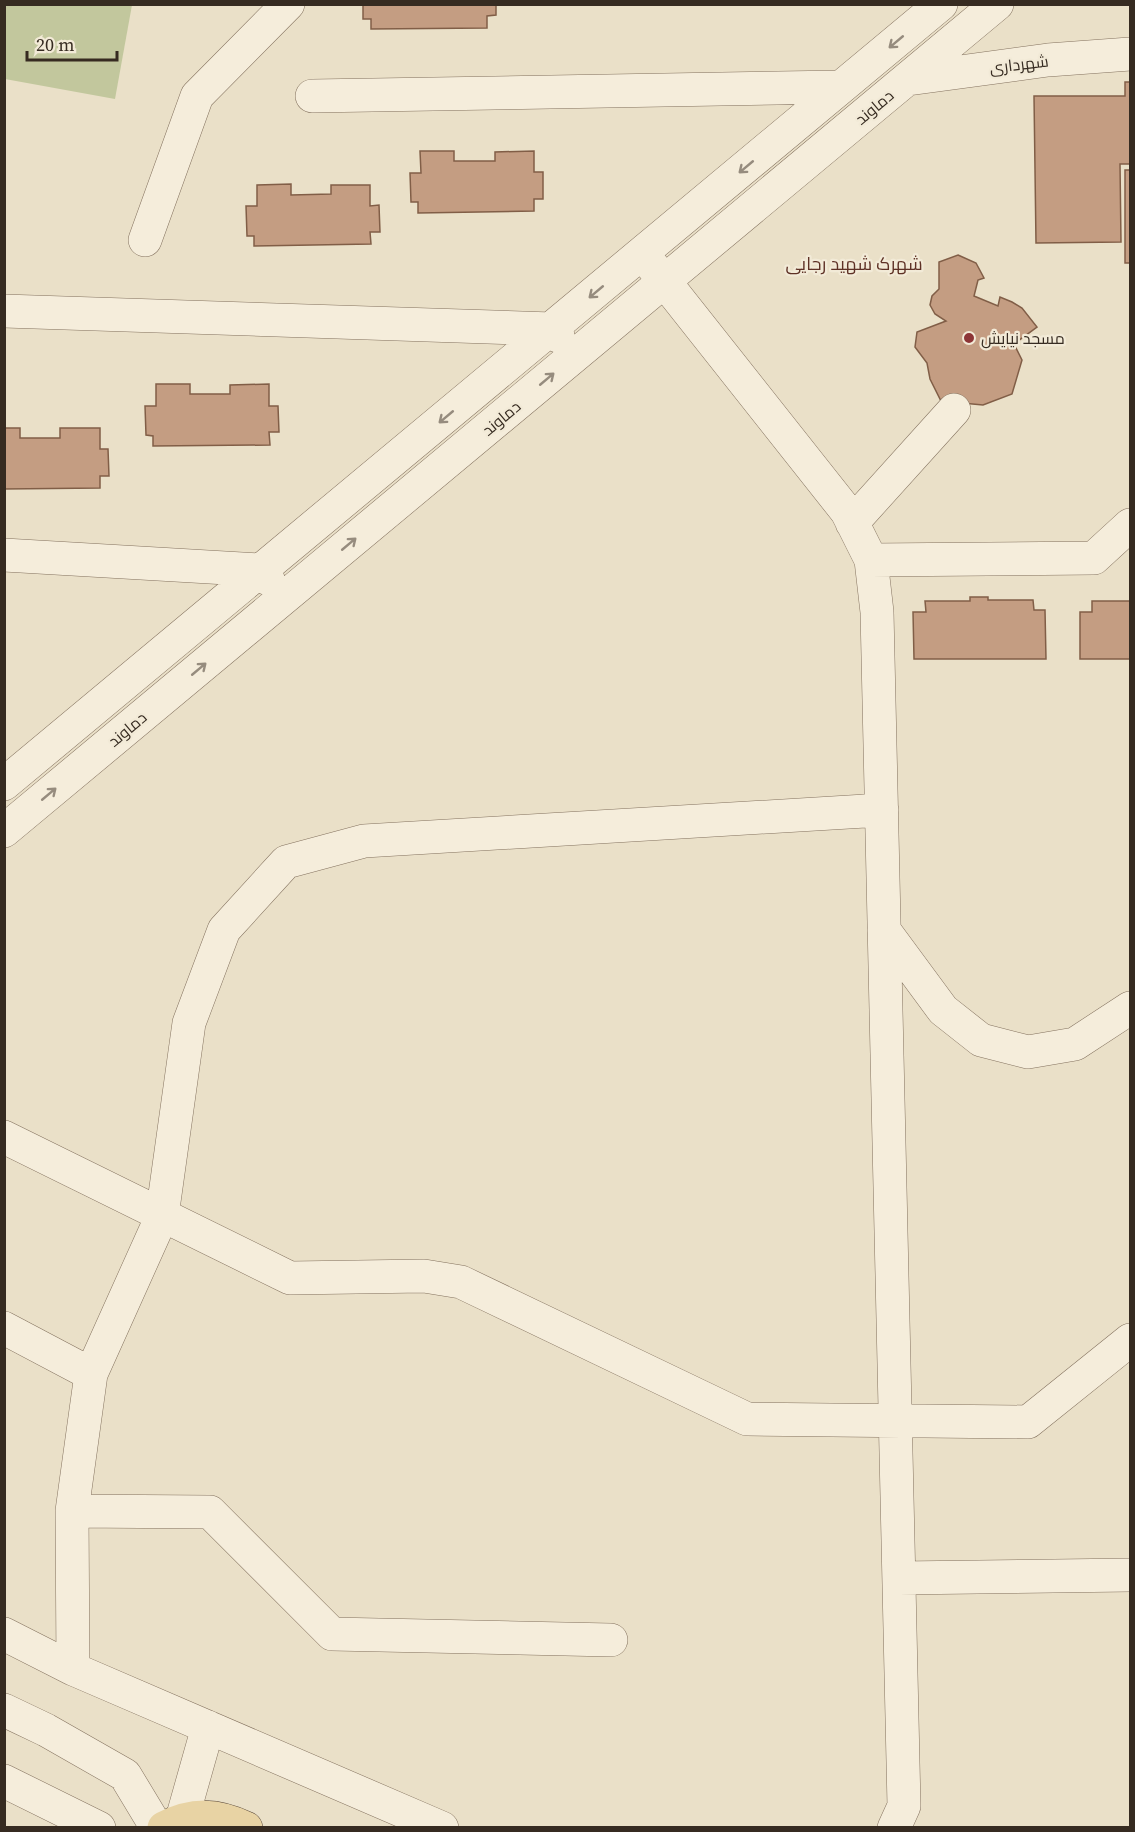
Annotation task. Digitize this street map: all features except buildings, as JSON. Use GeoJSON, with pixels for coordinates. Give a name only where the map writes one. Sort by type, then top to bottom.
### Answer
{"type":"FeatureCollection","features":[{"type":"Feature","properties":{"kind":"main road"},"geometry":{"type":"LineString","coordinates":[[168,1824],[206,1815],[246,1827]]}},
{"type":"Feature","properties":{"kind":"street"},"geometry":{"type":"LineString","coordinates":[[146,240],[197,96],[288,4]]}},
{"type":"Feature","properties":{"kind":"street"},"geometry":{"type":"LineString","coordinates":[[4,784],[941,4]]}},
{"type":"Feature","properties":{"kind":"street","name":"دماوند"},"geometry":{"type":"LineString","coordinates":[[4,831],[997,4]]}},
{"type":"Feature","properties":{"kind":"street","name":"شهرداری"},"geometry":{"type":"LineString","coordinates":[[908,78],[1048,60],[1131,54]]}},
{"type":"Feature","properties":{"kind":"street"},"geometry":{"type":"LineString","coordinates":[[312,96],[841,87]]}},
{"type":"Feature","properties":{"kind":"street"},"geometry":{"type":"LineString","coordinates":[[642,253],[847,512],[871,560],[877,612],[904,1806],[894,1827]]}},
{"type":"Feature","properties":{"kind":"street"},"geometry":{"type":"LineString","coordinates":[[4,311],[552,328]]}},
{"type":"Feature","properties":{"kind":"street"},"geometry":{"type":"LineString","coordinates":[[552,328],[574,356]]}},
{"type":"Feature","properties":{"kind":"street"},"geometry":{"type":"LineString","coordinates":[[852,523],[954,410]]}},
{"type":"Feature","properties":{"kind":"street"},"geometry":{"type":"LineString","coordinates":[[871,560],[1094,558],[1131,525]]}},
{"type":"Feature","properties":{"kind":"street"},"geometry":{"type":"LineString","coordinates":[[4,555],[261,570],[284,598]]}},
{"type":"Feature","properties":{"kind":"street"},"geometry":{"type":"LineString","coordinates":[[73,1669],[72,1511],[91,1374],[162,1216],[189,1023],[224,930],[285,862],[364,842],[882,810]]}},
{"type":"Feature","properties":{"kind":"street"},"geometry":{"type":"LineString","coordinates":[[884,930],[944,1010],[981,1040],[1028,1052],[1074,1044],[1131,1008]]}},
{"type":"Feature","properties":{"kind":"street"},"geometry":{"type":"LineString","coordinates":[[4,1137],[290,1278],[424,1276],[461,1282],[747,1419],[1028,1422],[1131,1340]]}},
{"type":"Feature","properties":{"kind":"street"},"geometry":{"type":"LineString","coordinates":[[4,1328],[91,1374]]}},
{"type":"Feature","properties":{"kind":"street"},"geometry":{"type":"LineString","coordinates":[[72,1511],[210,1512],[332,1634],[611,1641]]}},
{"type":"Feature","properties":{"kind":"street"},"geometry":{"type":"LineString","coordinates":[[899,1578],[1131,1575]]}},
{"type":"Feature","properties":{"kind":"street"},"geometry":{"type":"LineString","coordinates":[[4,1634],[73,1669],[442,1827]]}},
{"type":"Feature","properties":{"kind":"street"},"geometry":{"type":"LineString","coordinates":[[4,1710],[46,1730],[125,1775],[168,1824],[208,1727]]}},
{"type":"Feature","properties":{"kind":"street"},"geometry":{"type":"LineString","coordinates":[[4,1781],[99,1827]]}},
{"type":"Feature","properties":{"kind":"green space"},"geometry":{"type":"Polygon","coordinates":[[[4,5],[132,5],[115,99],[5,79],[4,5]]]}},
{"type":"Feature","properties":{"kind":"place","name":"مسجد نیایش"},"geometry":{"type":"Point","coordinates":[969,338]}},
{"type":"Feature","properties":{"kind":"district","name":"شهرک شهید رجایی"},"geometry":{"type":"Point","coordinates":[854,263]}}]}
